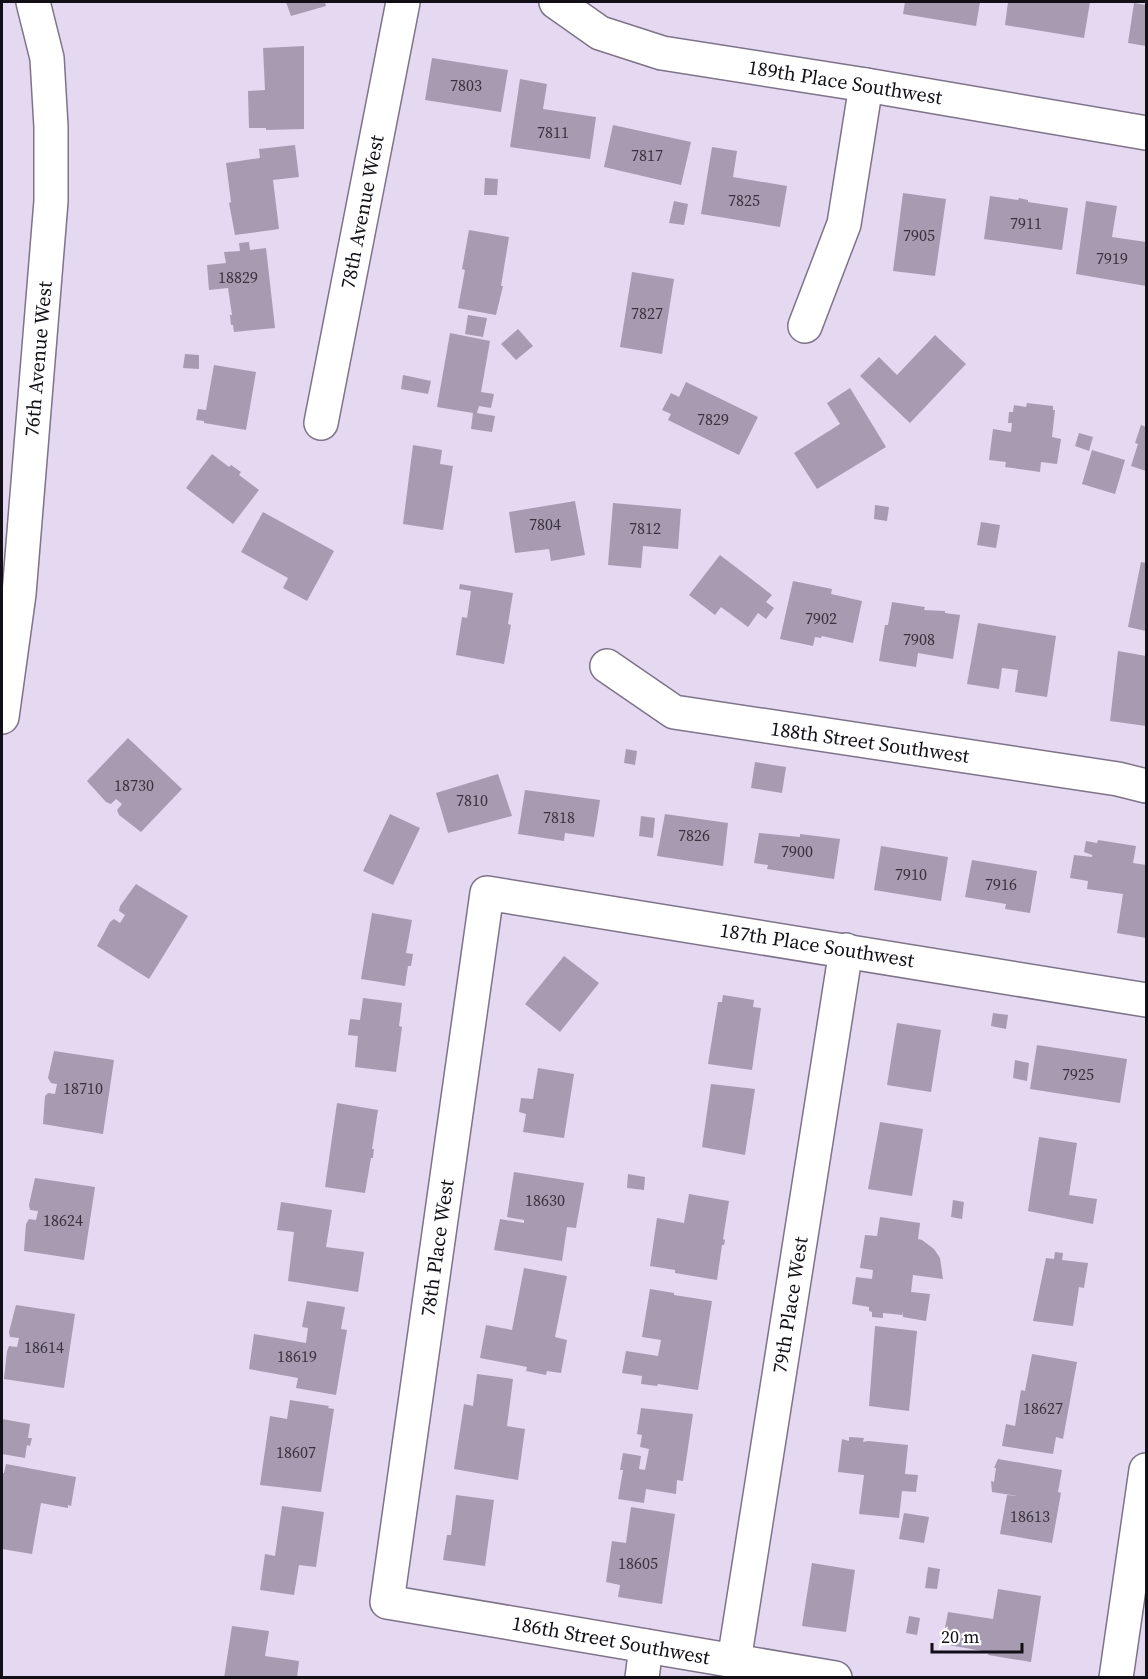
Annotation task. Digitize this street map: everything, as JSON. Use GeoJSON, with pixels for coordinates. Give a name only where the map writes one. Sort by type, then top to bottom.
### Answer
{"type":"FeatureCollection","features":[{"type":"Feature","properties":{"kind":"street","name":"76th Avenue West"},"geometry":{"type":"LineString","coordinates":[[2,717],[19,594],[51,201],[51,127],[47,58],[33,2]]}},
{"type":"Feature","properties":{"kind":"street","name":"78th Avenue West"},"geometry":{"type":"LineString","coordinates":[[321,423],[404,2]]}},
{"type":"Feature","properties":{"kind":"street","name":"189th Place Southwest"},"geometry":{"type":"LineString","coordinates":[[556,2],[600,33],[662,53],[1146,133]]}},
{"type":"Feature","properties":{"kind":"street"},"geometry":{"type":"LineString","coordinates":[[805,326],[844,224],[866,85]]}},
{"type":"Feature","properties":{"kind":"street","name":"188th Street Southwest"},"geometry":{"type":"LineString","coordinates":[[607,666],[674,712],[1118,779],[1146,786]]}},
{"type":"Feature","properties":{"kind":"street","name":"187th Place Southwest"},"geometry":{"type":"LineString","coordinates":[[488,893],[1146,1000]]}},
{"type":"Feature","properties":{"kind":"street","name":"78th Place West"},"geometry":{"type":"LineString","coordinates":[[387,1602],[488,893]]}},
{"type":"Feature","properties":{"kind":"street","name":"79th Place West"},"geometry":{"type":"LineString","coordinates":[[734,1661],[846,950]]}},
{"type":"Feature","properties":{"kind":"street"},"geometry":{"type":"LineString","coordinates":[[1116,1677],[1146,1470]]}},
{"type":"Feature","properties":{"kind":"street","name":"186th Street Southwest"},"geometry":{"type":"LineString","coordinates":[[387,1602],[644,1662],[734,1661],[834,1677]]}},
{"type":"Feature","properties":{"kind":"building"},"geometry":{"type":"Polygon","coordinates":[[[286,2],[325,2],[326,6],[291,16],[286,2]]]}},
{"type":"Feature","properties":{"kind":"building"},"geometry":{"type":"Polygon","coordinates":[[[905,2],[980,2],[976,26],[903,14],[905,2]]]}},
{"type":"Feature","properties":{"kind":"building"},"geometry":{"type":"Polygon","coordinates":[[[1008,2],[1090,2],[1084,38],[1005,25],[1008,2]]]}},
{"type":"Feature","properties":{"kind":"building"},"geometry":{"type":"Polygon","coordinates":[[[1134,3],[1146,5],[1146,46],[1128,43],[1134,3]]]}},
{"type":"Feature","properties":{"kind":"building"},"geometry":{"type":"Polygon","coordinates":[[[304,46],[304,129],[249,128],[248,91],[265,90],[263,48],[304,46]]]}},
{"type":"Feature","properties":{"kind":"building"},"geometry":{"type":"Polygon","coordinates":[[[432,58],[508,70],[501,112],[425,100],[432,58]]]}},
{"type":"Feature","properties":{"kind":"building"},"geometry":{"type":"Polygon","coordinates":[[[520,79],[547,84],[543,109],[596,117],[590,159],[510,147],[520,79]]]}},
{"type":"Feature","properties":{"kind":"building"},"geometry":{"type":"Polygon","coordinates":[[[613,125],[691,142],[681,185],[604,167],[613,125]]]}},
{"type":"Feature","properties":{"kind":"building"},"geometry":{"type":"Polygon","coordinates":[[[295,145],[299,177],[273,180],[279,229],[235,235],[229,203],[231,202],[226,163],[260,158],[259,149],[295,145]]]}},
{"type":"Feature","properties":{"kind":"building"},"geometry":{"type":"Polygon","coordinates":[[[712,147],[737,151],[733,177],[787,186],[780,227],[701,214],[712,147]]]}},
{"type":"Feature","properties":{"kind":"building"},"geometry":{"type":"Polygon","coordinates":[[[485,178],[498,179],[497,195],[484,195],[485,178]]]}},
{"type":"Feature","properties":{"kind":"building"},"geometry":{"type":"Polygon","coordinates":[[[903,193],[946,199],[935,276],[893,271],[903,193]]]}},
{"type":"Feature","properties":{"kind":"building"},"geometry":{"type":"Polygon","coordinates":[[[990,196],[1018,200],[1019,198],[1028,200],[1028,202],[1068,208],[1062,250],[984,239],[990,196]]]}},
{"type":"Feature","properties":{"kind":"building"},"geometry":{"type":"Polygon","coordinates":[[[674,201],[688,204],[684,225],[669,223],[674,201]]]}},
{"type":"Feature","properties":{"kind":"building"},"geometry":{"type":"Polygon","coordinates":[[[1086,201],[1117,206],[1112,237],[1146,242],[1146,286],[1076,274],[1086,201]]]}},
{"type":"Feature","properties":{"kind":"building"},"geometry":{"type":"Polygon","coordinates":[[[469,230],[509,237],[501,286],[503,286],[496,315],[458,308],[469,230]]]}},
{"type":"Feature","properties":{"kind":"building"},"geometry":{"type":"Polygon","coordinates":[[[249,242],[250,250],[266,248],[275,328],[234,332],[233,325],[231,325],[230,315],[232,315],[228,288],[209,290],[207,265],[226,263],[224,252],[240,251],[239,243],[249,242]]]}},
{"type":"Feature","properties":{"kind":"building"},"geometry":{"type":"Polygon","coordinates":[[[632,272],[674,279],[662,354],[620,347],[632,272]]]}},
{"type":"Feature","properties":{"kind":"building"},"geometry":{"type":"Polygon","coordinates":[[[468,315],[487,318],[483,337],[465,334],[468,315]]]}},
{"type":"Feature","properties":{"kind":"building"},"geometry":{"type":"Polygon","coordinates":[[[518,329],[533,346],[516,360],[501,344],[518,329]]]}},
{"type":"Feature","properties":{"kind":"building"},"geometry":{"type":"Polygon","coordinates":[[[450,333],[490,341],[481,392],[494,394],[491,408],[479,406],[477,413],[495,416],[492,432],[471,429],[473,413],[437,407],[450,333]]]}},
{"type":"Feature","properties":{"kind":"building"},"geometry":{"type":"Polygon","coordinates":[[[935,335],[966,364],[910,423],[860,376],[879,357],[897,375],[935,335]]]}},
{"type":"Feature","properties":{"kind":"building"},"geometry":{"type":"Polygon","coordinates":[[[185,354],[199,355],[199,369],[183,368],[185,354]]]}},
{"type":"Feature","properties":{"kind":"building"},"geometry":{"type":"Polygon","coordinates":[[[214,365],[256,372],[246,430],[196,420],[198,409],[206,410],[214,365]]]}},
{"type":"Feature","properties":{"kind":"building"},"geometry":{"type":"Polygon","coordinates":[[[403,375],[431,381],[428,394],[401,389],[403,375]]]}},
{"type":"Feature","properties":{"kind":"building"},"geometry":{"type":"Polygon","coordinates":[[[686,382],[758,417],[739,455],[668,420],[671,414],[662,410],[671,393],[679,397],[686,382]]]}},
{"type":"Feature","properties":{"kind":"building"},"geometry":{"type":"Polygon","coordinates":[[[850,388],[886,447],[817,489],[794,453],[840,424],[827,403],[850,388]]]}},
{"type":"Feature","properties":{"kind":"building"},"geometry":{"type":"Polygon","coordinates":[[[1027,403],[1053,406],[1055,410],[1052,437],[1061,439],[1057,464],[1041,462],[1040,472],[1005,467],[1006,462],[989,460],[993,429],[1011,432],[1012,423],[1008,423],[1009,412],[1013,412],[1014,405],[1026,407],[1027,403]]]}},
{"type":"Feature","properties":{"kind":"building"},"geometry":{"type":"Polygon","coordinates":[[[1141,425],[1146,427],[1146,471],[1131,466],[1141,425]]]}},
{"type":"Feature","properties":{"kind":"building"},"geometry":{"type":"Polygon","coordinates":[[[1079,433],[1093,437],[1089,451],[1075,446],[1079,433]]]}},
{"type":"Feature","properties":{"kind":"building"},"geometry":{"type":"Polygon","coordinates":[[[413,445],[442,450],[440,464],[453,466],[443,530],[403,524],[413,445]]]}},
{"type":"Feature","properties":{"kind":"building"},"geometry":{"type":"Polygon","coordinates":[[[1092,450],[1125,460],[1115,494],[1082,484],[1092,450]]]}},
{"type":"Feature","properties":{"kind":"building"},"geometry":{"type":"Polygon","coordinates":[[[212,454],[229,467],[231,465],[241,472],[239,475],[259,490],[233,524],[186,488],[212,454]]]}},
{"type":"Feature","properties":{"kind":"building"},"geometry":{"type":"Polygon","coordinates":[[[575,501],[585,555],[551,561],[549,549],[515,553],[509,512],[575,501]]]}},
{"type":"Feature","properties":{"kind":"building"},"geometry":{"type":"Polygon","coordinates":[[[613,503],[681,509],[678,549],[643,546],[641,568],[608,565],[613,503]]]}},
{"type":"Feature","properties":{"kind":"building"},"geometry":{"type":"Polygon","coordinates":[[[875,505],[889,507],[887,521],[874,519],[875,505]]]}},
{"type":"Feature","properties":{"kind":"building"},"geometry":{"type":"Polygon","coordinates":[[[263,512],[334,551],[307,601],[283,588],[288,578],[241,552],[263,512]]]}},
{"type":"Feature","properties":{"kind":"building"},"geometry":{"type":"Polygon","coordinates":[[[981,522],[1000,525],[996,548],[977,545],[981,522]]]}},
{"type":"Feature","properties":{"kind":"building"},"geometry":{"type":"Polygon","coordinates":[[[720,555],[772,595],[766,602],[774,608],[766,619],[758,613],[748,627],[721,607],[715,615],[689,595],[720,555]]]}},
{"type":"Feature","properties":{"kind":"building"},"geometry":{"type":"Polygon","coordinates":[[[1141,562],[1146,563],[1146,631],[1128,627],[1141,562]]]}},
{"type":"Feature","properties":{"kind":"building"},"geometry":{"type":"Polygon","coordinates":[[[793,581],[832,589],[831,594],[862,601],[853,643],[822,636],[821,638],[815,637],[813,646],[780,639],[793,581]]]}},
{"type":"Feature","properties":{"kind":"building"},"geometry":{"type":"Polygon","coordinates":[[[460,584],[513,593],[508,624],[511,625],[504,664],[456,655],[462,617],[467,618],[471,591],[459,589],[460,584]]]}},
{"type":"Feature","properties":{"kind":"building"},"geometry":{"type":"Polygon","coordinates":[[[892,602],[925,607],[924,610],[945,611],[945,613],[960,615],[953,659],[918,653],[916,667],[879,661],[885,625],[888,625],[892,602]]]}},
{"type":"Feature","properties":{"kind":"building"},"geometry":{"type":"Polygon","coordinates":[[[978,623],[1056,636],[1047,697],[1015,692],[1018,670],[1002,668],[999,689],[967,684],[978,623]]]}},
{"type":"Feature","properties":{"kind":"building"},"geometry":{"type":"Polygon","coordinates":[[[1118,651],[1146,656],[1146,726],[1110,721],[1118,651]]]}},
{"type":"Feature","properties":{"kind":"building"},"geometry":{"type":"Polygon","coordinates":[[[128,738],[182,789],[141,832],[119,815],[117,810],[122,804],[116,799],[111,804],[106,802],[87,781],[128,738]]]}},
{"type":"Feature","properties":{"kind":"building"},"geometry":{"type":"Polygon","coordinates":[[[626,749],[637,751],[635,765],[624,763],[626,749]]]}},
{"type":"Feature","properties":{"kind":"building"},"geometry":{"type":"Polygon","coordinates":[[[755,762],[786,767],[782,793],[751,788],[755,762]]]}},
{"type":"Feature","properties":{"kind":"building"},"geometry":{"type":"Polygon","coordinates":[[[498,774],[512,816],[448,833],[436,793],[498,774]]]}},
{"type":"Feature","properties":{"kind":"building"},"geometry":{"type":"Polygon","coordinates":[[[525,790],[600,800],[594,837],[565,833],[564,841],[518,834],[525,790]]]}},
{"type":"Feature","properties":{"kind":"building"},"geometry":{"type":"Polygon","coordinates":[[[390,814],[420,828],[393,885],[363,871],[390,814]]]}},
{"type":"Feature","properties":{"kind":"building"},"geometry":{"type":"Polygon","coordinates":[[[665,814],[728,823],[723,866],[657,856],[665,814]]]}},
{"type":"Feature","properties":{"kind":"building"},"geometry":{"type":"Polygon","coordinates":[[[641,816],[655,818],[653,838],[639,836],[641,816]]]}},
{"type":"Feature","properties":{"kind":"building"},"geometry":{"type":"Polygon","coordinates":[[[759,833],[800,837],[800,834],[840,839],[834,879],[767,869],[768,865],[754,863],[759,833]]]}},
{"type":"Feature","properties":{"kind":"building"},"geometry":{"type":"Polygon","coordinates":[[[1098,840],[1136,846],[1133,863],[1146,865],[1146,938],[1117,933],[1123,894],[1087,889],[1088,881],[1070,878],[1074,855],[1095,856],[1084,852],[1086,841],[1097,843],[1098,840]]]}},
{"type":"Feature","properties":{"kind":"building"},"geometry":{"type":"Polygon","coordinates":[[[881,846],[948,857],[941,901],[874,890],[881,846]]]}},
{"type":"Feature","properties":{"kind":"building"},"geometry":{"type":"Polygon","coordinates":[[[972,860],[1037,871],[1030,913],[1005,909],[1006,904],[965,897],[972,860]]]}},
{"type":"Feature","properties":{"kind":"building"},"geometry":{"type":"Polygon","coordinates":[[[136,884],[188,916],[149,979],[97,946],[110,922],[114,919],[120,923],[125,915],[119,911],[120,906],[136,884]]]}},
{"type":"Feature","properties":{"kind":"building"},"geometry":{"type":"Polygon","coordinates":[[[372,913],[412,920],[406,953],[413,954],[411,966],[408,966],[405,986],[361,979],[372,913]]]}},
{"type":"Feature","properties":{"kind":"building"},"geometry":{"type":"Polygon","coordinates":[[[564,956],[599,983],[560,1032],[525,1004],[564,956]]]}},
{"type":"Feature","properties":{"kind":"building"},"geometry":{"type":"Polygon","coordinates":[[[723,995],[754,1000],[753,1007],[761,1008],[752,1070],[708,1064],[718,1002],[722,1002],[723,995]]]}},
{"type":"Feature","properties":{"kind":"building"},"geometry":{"type":"Polygon","coordinates":[[[363,998],[402,1003],[399,1026],[402,1027],[396,1072],[355,1067],[358,1036],[348,1035],[350,1019],[360,1020],[363,998]]]}},
{"type":"Feature","properties":{"kind":"building"},"geometry":{"type":"Polygon","coordinates":[[[993,1013],[1008,1015],[1006,1029],[991,1026],[993,1013]]]}},
{"type":"Feature","properties":{"kind":"building"},"geometry":{"type":"Polygon","coordinates":[[[897,1023],[941,1030],[931,1092],[887,1085],[897,1023]]]}},
{"type":"Feature","properties":{"kind":"building"},"geometry":{"type":"Polygon","coordinates":[[[1037,1045],[1127,1059],[1120,1103],[1030,1089],[1037,1045]]]}},
{"type":"Feature","properties":{"kind":"building"},"geometry":{"type":"Polygon","coordinates":[[[54,1051],[114,1060],[103,1134],[43,1124],[45,1096],[48,1093],[55,1094],[57,1084],[51,1083],[48,1078],[54,1051]]]}},
{"type":"Feature","properties":{"kind":"building"},"geometry":{"type":"Polygon","coordinates":[[[1015,1060],[1029,1063],[1027,1081],[1013,1078],[1015,1060]]]}},
{"type":"Feature","properties":{"kind":"building"},"geometry":{"type":"Polygon","coordinates":[[[538,1068],[574,1074],[564,1138],[523,1132],[526,1114],[519,1112],[521,1098],[533,1099],[538,1068]]]}},
{"type":"Feature","properties":{"kind":"building"},"geometry":{"type":"Polygon","coordinates":[[[711,1084],[755,1089],[745,1155],[702,1147],[711,1084]]]}},
{"type":"Feature","properties":{"kind":"building"},"geometry":{"type":"Polygon","coordinates":[[[337,1103],[378,1110],[372,1149],[374,1149],[373,1158],[371,1158],[365,1193],[325,1187],[337,1103]]]}},
{"type":"Feature","properties":{"kind":"building"},"geometry":{"type":"Polygon","coordinates":[[[880,1122],[923,1129],[912,1196],[868,1189],[880,1122]]]}},
{"type":"Feature","properties":{"kind":"building"},"geometry":{"type":"Polygon","coordinates":[[[1039,1137],[1077,1143],[1069,1195],[1097,1199],[1093,1224],[1028,1211],[1039,1137]]]}},
{"type":"Feature","properties":{"kind":"building"},"geometry":{"type":"Polygon","coordinates":[[[514,1172],[584,1183],[576,1228],[567,1227],[562,1261],[494,1250],[500,1219],[524,1223],[524,1220],[507,1217],[514,1172]]]}},
{"type":"Feature","properties":{"kind":"building"},"geometry":{"type":"Polygon","coordinates":[[[628,1174],[645,1177],[644,1190],[627,1188],[628,1174]]]}},
{"type":"Feature","properties":{"kind":"building"},"geometry":{"type":"Polygon","coordinates":[[[35,1178],[95,1187],[84,1260],[24,1251],[26,1224],[29,1219],[36,1220],[38,1211],[30,1210],[29,1205],[35,1178]]]}},
{"type":"Feature","properties":{"kind":"building"},"geometry":{"type":"Polygon","coordinates":[[[689,1194],[729,1201],[723,1239],[725,1240],[722,1245],[717,1280],[650,1266],[657,1218],[684,1223],[689,1194]]]}},
{"type":"Feature","properties":{"kind":"building"},"geometry":{"type":"Polygon","coordinates":[[[953,1200],[964,1202],[962,1219],[951,1217],[953,1200]]]}},
{"type":"Feature","properties":{"kind":"building"},"geometry":{"type":"Polygon","coordinates":[[[281,1202],[332,1210],[326,1247],[364,1252],[358,1292],[288,1281],[294,1232],[277,1230],[281,1202]]]}},
{"type":"Feature","properties":{"kind":"building"},"geometry":{"type":"Polygon","coordinates":[[[880,1217],[920,1223],[918,1239],[934,1249],[940,1258],[943,1279],[913,1275],[911,1292],[930,1294],[926,1321],[903,1317],[902,1311],[902,1315],[883,1313],[883,1318],[872,1317],[869,1307],[852,1304],[856,1277],[872,1279],[873,1270],[860,1268],[865,1235],[877,1236],[880,1217]]]}},
{"type":"Feature","properties":{"kind":"building"},"geometry":{"type":"Polygon","coordinates":[[[1055,1252],[1063,1253],[1062,1260],[1088,1263],[1084,1288],[1079,1287],[1073,1326],[1033,1321],[1046,1258],[1054,1259],[1055,1252]]]}},
{"type":"Feature","properties":{"kind":"building"},"geometry":{"type":"Polygon","coordinates":[[[524,1268],[567,1276],[555,1337],[567,1340],[561,1373],[547,1371],[546,1375],[526,1371],[527,1367],[480,1358],[486,1325],[512,1330],[524,1268]]]}},
{"type":"Feature","properties":{"kind":"building"},"geometry":{"type":"Polygon","coordinates":[[[650,1289],[712,1301],[698,1390],[641,1384],[642,1376],[622,1373],[626,1351],[658,1356],[661,1340],[642,1337],[650,1289]]]}},
{"type":"Feature","properties":{"kind":"building"},"geometry":{"type":"Polygon","coordinates":[[[307,1301],[345,1307],[341,1329],[347,1330],[336,1395],[296,1388],[298,1378],[249,1369],[254,1334],[306,1343],[308,1328],[302,1327],[307,1301]]]}},
{"type":"Feature","properties":{"kind":"building"},"geometry":{"type":"Polygon","coordinates":[[[16,1305],[75,1314],[64,1388],[4,1379],[7,1351],[9,1346],[17,1347],[19,1338],[10,1337],[9,1332],[16,1305]]]}},
{"type":"Feature","properties":{"kind":"building"},"geometry":{"type":"Polygon","coordinates":[[[875,1326],[917,1331],[909,1411],[869,1406],[875,1326]]]}},
{"type":"Feature","properties":{"kind":"building"},"geometry":{"type":"Polygon","coordinates":[[[1032,1354],[1077,1362],[1063,1439],[1056,1437],[1053,1454],[1002,1446],[1006,1424],[1015,1426],[1021,1390],[1025,1391],[1032,1354]]]}},
{"type":"Feature","properties":{"kind":"building"},"geometry":{"type":"Polygon","coordinates":[[[477,1374],[513,1379],[507,1426],[525,1429],[518,1480],[454,1469],[464,1404],[473,1406],[477,1374]]]}},
{"type":"Feature","properties":{"kind":"building"},"geometry":{"type":"Polygon","coordinates":[[[290,1400],[329,1406],[328,1408],[334,1409],[321,1492],[260,1485],[270,1416],[287,1419],[290,1400]]]}},
{"type":"Feature","properties":{"kind":"building"},"geometry":{"type":"Polygon","coordinates":[[[641,1408],[693,1414],[683,1481],[677,1480],[676,1494],[646,1489],[644,1503],[618,1499],[623,1470],[620,1470],[623,1453],[641,1456],[639,1469],[645,1470],[649,1449],[640,1447],[642,1435],[637,1434],[641,1408]]]}},
{"type":"Feature","properties":{"kind":"building"},"geometry":{"type":"Polygon","coordinates":[[[2,1419],[30,1424],[28,1438],[32,1438],[30,1446],[27,1445],[25,1458],[2,1454],[2,1419]]]}},
{"type":"Feature","properties":{"kind":"building"},"geometry":{"type":"Polygon","coordinates":[[[849,1437],[864,1438],[863,1442],[908,1445],[905,1474],[918,1475],[916,1492],[902,1491],[899,1518],[859,1514],[864,1475],[838,1472],[842,1439],[849,1441],[849,1437]]]}},
{"type":"Feature","properties":{"kind":"building"},"geometry":{"type":"Polygon","coordinates":[[[998,1459],[1062,1470],[1058,1492],[1061,1493],[1052,1543],[1000,1534],[1007,1495],[1017,1496],[992,1492],[991,1481],[994,1482],[996,1468],[994,1468],[998,1459]]]}},
{"type":"Feature","properties":{"kind":"building"},"geometry":{"type":"Polygon","coordinates":[[[6,1464],[76,1477],[71,1506],[68,1505],[68,1508],[41,1503],[32,1554],[2,1549],[2,1473],[4,1473],[6,1464]]]}},
{"type":"Feature","properties":{"kind":"building"},"geometry":{"type":"Polygon","coordinates":[[[456,1495],[494,1500],[485,1566],[443,1560],[447,1535],[451,1535],[456,1495]]]}},
{"type":"Feature","properties":{"kind":"building"},"geometry":{"type":"Polygon","coordinates":[[[282,1506],[324,1512],[316,1567],[299,1565],[294,1595],[260,1590],[265,1554],[275,1556],[282,1506]]]}},
{"type":"Feature","properties":{"kind":"building"},"geometry":{"type":"Polygon","coordinates":[[[631,1507],[675,1514],[662,1604],[618,1597],[620,1585],[606,1582],[612,1541],[626,1543],[631,1507]]]}},
{"type":"Feature","properties":{"kind":"building"},"geometry":{"type":"Polygon","coordinates":[[[904,1513],[929,1517],[924,1543],[899,1539],[904,1513]]]}},
{"type":"Feature","properties":{"kind":"building"},"geometry":{"type":"Polygon","coordinates":[[[812,1563],[855,1570],[846,1632],[802,1626],[812,1563]]]}},
{"type":"Feature","properties":{"kind":"building"},"geometry":{"type":"Polygon","coordinates":[[[928,1567],[940,1569],[937,1589],[925,1588],[928,1567]]]}},
{"type":"Feature","properties":{"kind":"building"},"geometry":{"type":"Polygon","coordinates":[[[998,1589],[1041,1596],[1031,1662],[942,1644],[948,1612],[993,1619],[998,1589]]]}},
{"type":"Feature","properties":{"kind":"building"},"geometry":{"type":"Polygon","coordinates":[[[909,1616],[920,1618],[917,1635],[906,1633],[909,1616]]]}},
{"type":"Feature","properties":{"kind":"building"},"geometry":{"type":"Polygon","coordinates":[[[232,1626],[269,1631],[265,1656],[299,1661],[297,1678],[224,1678],[232,1626]]]}}]}
